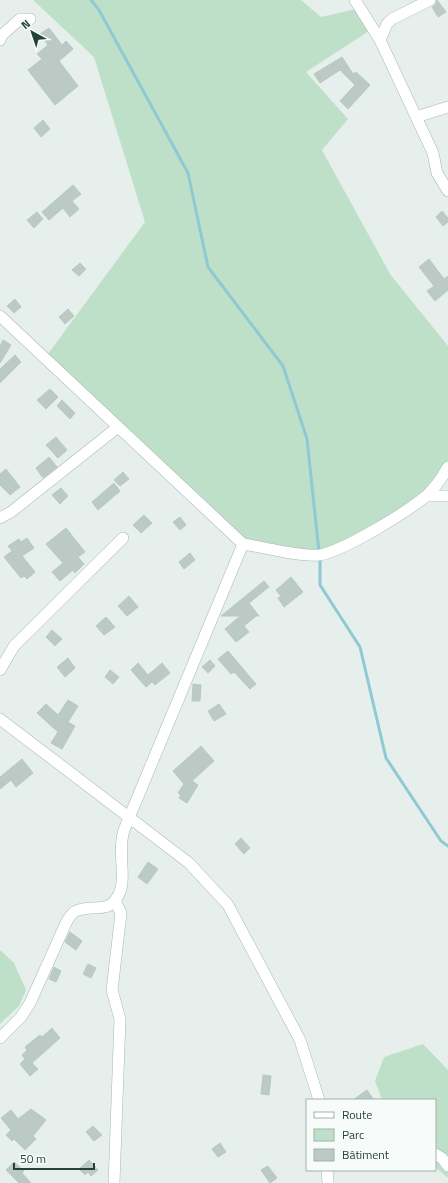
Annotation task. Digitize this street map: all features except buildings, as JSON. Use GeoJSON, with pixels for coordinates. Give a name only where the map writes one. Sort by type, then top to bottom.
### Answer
{"type":"FeatureCollection","features":[{"type":"Feature","properties":{"kind":"street"},"geometry":{"type":"LineString","coordinates":[[355,0],[380,40],[433,153],[437,173],[448,191]]}},
{"type":"Feature","properties":{"kind":"street"},"geometry":{"type":"LineString","coordinates":[[380,40],[387,24],[392,19],[430,0]]}},
{"type":"Feature","properties":{"kind":"street"},"geometry":{"type":"LineString","coordinates":[[0,40],[1,36],[20,19],[30,19]]}},
{"type":"Feature","properties":{"kind":"street"},"geometry":{"type":"LineString","coordinates":[[416,117],[448,107]]}},
{"type":"Feature","properties":{"kind":"street"},"geometry":{"type":"LineString","coordinates":[[0,316],[243,544],[320,555],[346,546],[406,510],[426,496],[438,484],[448,467]]}},
{"type":"Feature","properties":{"kind":"street"},"geometry":{"type":"LineString","coordinates":[[0,518],[11,512],[118,427]]}},
{"type":"Feature","properties":{"kind":"street"},"geometry":{"type":"LineString","coordinates":[[426,496],[448,496]]}},
{"type":"Feature","properties":{"kind":"street"},"geometry":{"type":"LineString","coordinates":[[0,670],[14,646],[123,538]]}},
{"type":"Feature","properties":{"kind":"street"},"geometry":{"type":"LineString","coordinates":[[0,1038],[21,1017],[30,1003],[66,923],[73,913],[81,909],[109,906],[115,901],[121,889],[120,848],[122,838],[243,544]]}},
{"type":"Feature","properties":{"kind":"street"},"geometry":{"type":"LineString","coordinates":[[0,719],[130,816],[189,863],[228,905],[300,1040],[319,1099]]}},
{"type":"Feature","properties":{"kind":"street"},"geometry":{"type":"LineString","coordinates":[[114,1183],[120,1019],[112,990],[121,913],[115,901]]}},
{"type":"Feature","properties":{"kind":"street"},"geometry":{"type":"LineString","coordinates":[[436,1155],[442,1158],[448,1166]]}},
{"type":"Feature","properties":{"kind":"street"},"geometry":{"type":"LineString","coordinates":[[327,1171],[328,1183]]}},
{"type":"Feature","properties":{"kind":"green space"},"geometry":{"type":"Polygon","coordinates":[[[33,0],[301,0],[321,17],[356,9],[372,29],[306,72],[348,119],[322,150],[390,274],[448,346],[448,467],[426,496],[319,555],[243,544],[45,358],[145,222],[94,57],[33,0]]]}},
{"type":"Feature","properties":{"kind":"green space"},"geometry":{"type":"Polygon","coordinates":[[[0,950],[14,963],[26,990],[19,1006],[0,1024],[0,950]]]}},
{"type":"Feature","properties":{"kind":"green space"},"geometry":{"type":"Polygon","coordinates":[[[423,1044],[448,1070],[448,1178],[436,1168],[436,1099],[382,1099],[375,1081],[384,1057],[423,1044]]]}},
{"type":"Feature","properties":{"kind":"waterway"},"geometry":{"type":"LineString","coordinates":[[91,0],[99,10],[188,173],[208,267],[283,366],[307,439],[319,552]]}},
{"type":"Feature","properties":{"kind":"waterway"},"geometry":{"type":"LineString","coordinates":[[320,557],[320,585],[360,647],[386,758],[441,841],[448,846]]}}]}
